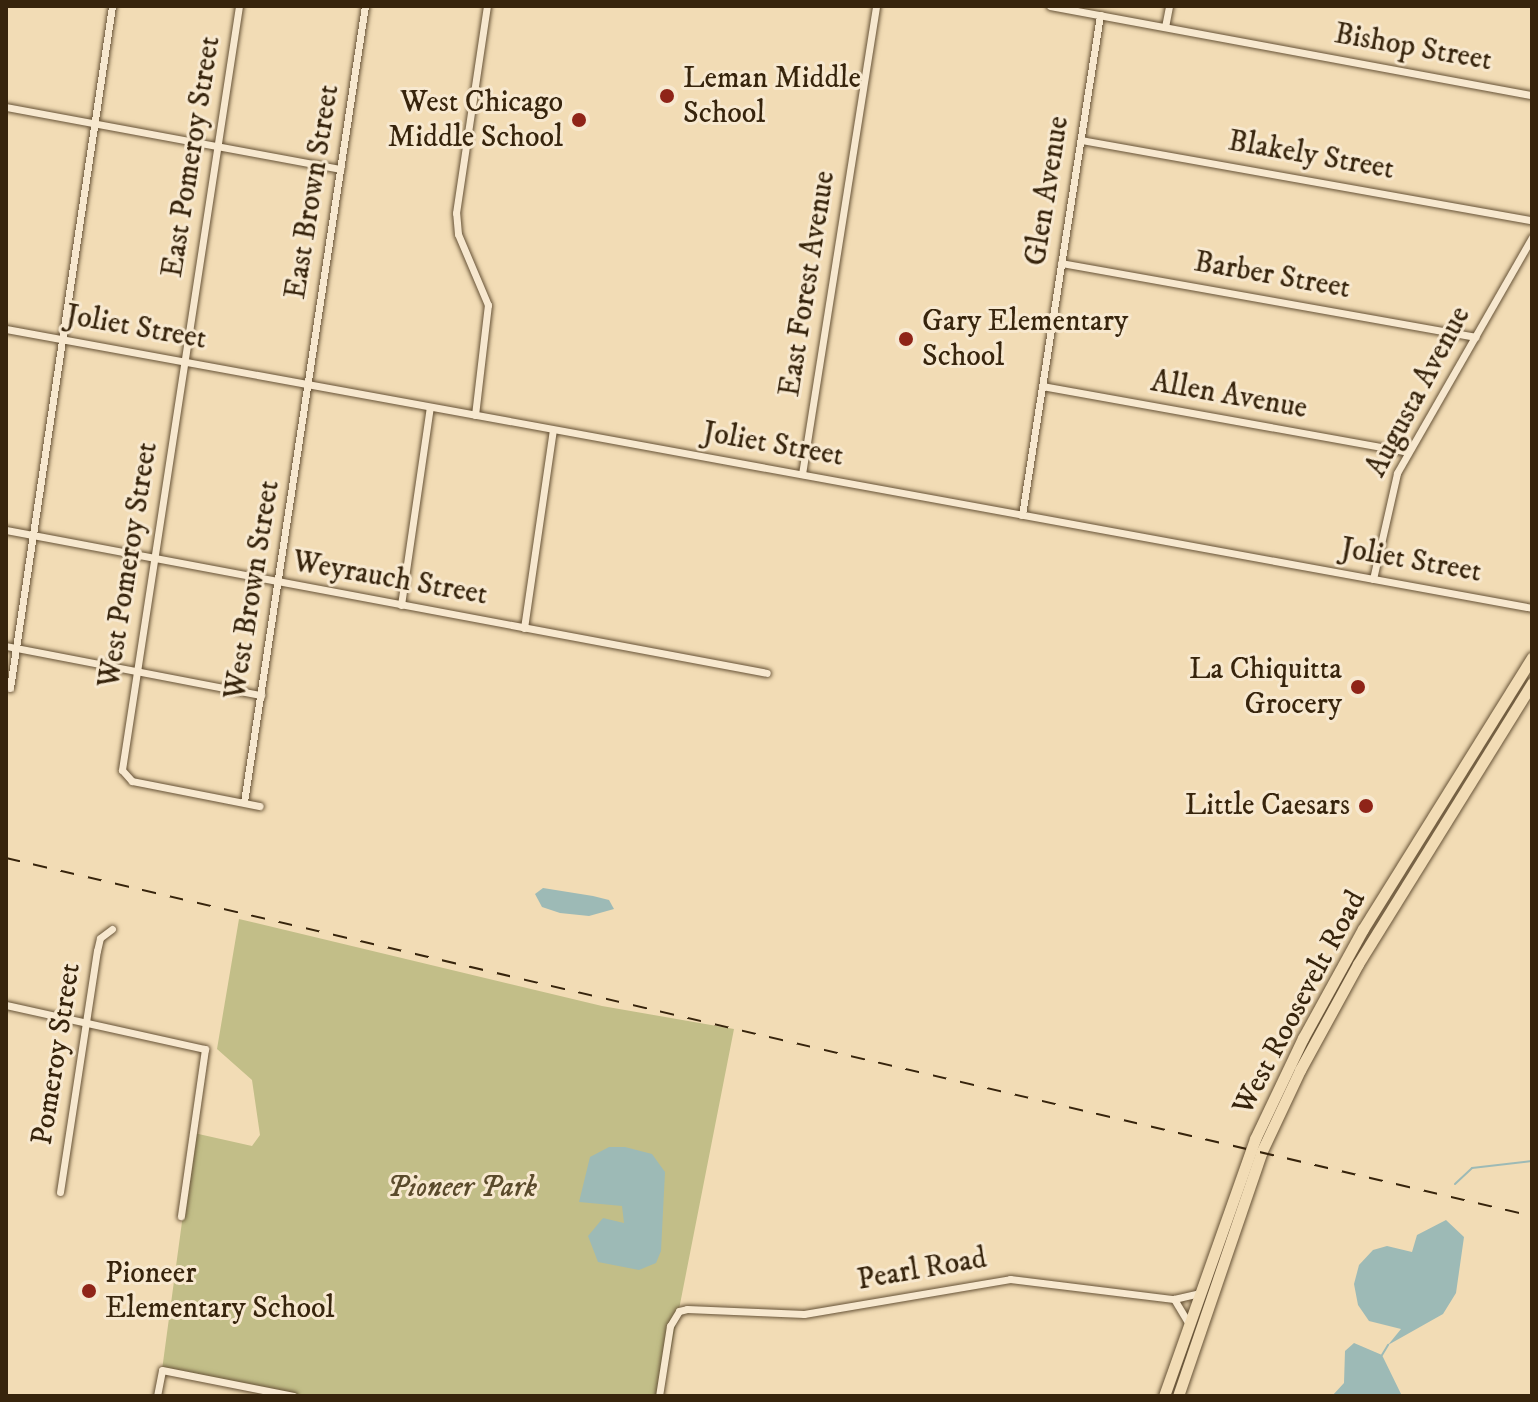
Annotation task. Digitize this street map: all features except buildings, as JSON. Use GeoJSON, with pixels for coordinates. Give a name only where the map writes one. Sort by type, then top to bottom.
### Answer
{"type":"FeatureCollection","features":[{"type":"Feature","properties":{"kind":"main road","name":"West Roosevelt Road"},"geometry":{"type":"LineString","coordinates":[[1164,1396],[1255,1139],[1316,1012],[1532,657]]}},
{"type":"Feature","properties":{"kind":"main road","name":"West Roosevelt Road"},"geometry":{"type":"LineString","coordinates":[[1178,1396],[1261,1153],[1314,1043],[1532,683]]}},
{"type":"Feature","properties":{"kind":"street"},"geometry":{"type":"LineString","coordinates":[[10,688],[10,647],[32,535],[112,6]]}},
{"type":"Feature","properties":{"kind":"street","name":"East Pomeroy Street"},"geometry":{"type":"LineString","coordinates":[[185,362],[239,6]]}},
{"type":"Feature","properties":{"kind":"street","name":"East Brown Street"},"geometry":{"type":"LineString","coordinates":[[308,384],[365,6]]}},
{"type":"Feature","properties":{"kind":"street"},"geometry":{"type":"LineString","coordinates":[[475,415],[488,305],[458,234],[456,213],[487,6]]}},
{"type":"Feature","properties":{"kind":"street","name":"East Forest Avenue"},"geometry":{"type":"LineString","coordinates":[[802,474],[876,6]]}},
{"type":"Feature","properties":{"kind":"street","name":"Bishop Street"},"geometry":{"type":"LineString","coordinates":[[1050,6],[1532,95]]}},
{"type":"Feature","properties":{"kind":"street"},"geometry":{"type":"LineString","coordinates":[[1165,27],[1169,6]]}},
{"type":"Feature","properties":{"kind":"street","name":"Glen Avenue"},"geometry":{"type":"LineString","coordinates":[[1022,515],[1100,15]]}},
{"type":"Feature","properties":{"kind":"street"},"geometry":{"type":"LineString","coordinates":[[6,107],[340,169]]}},
{"type":"Feature","properties":{"kind":"street","name":"Blakely Street"},"geometry":{"type":"LineString","coordinates":[[1081,140],[1532,220]]}},
{"type":"Feature","properties":{"kind":"street","name":"Augusta Avenue"},"geometry":{"type":"LineString","coordinates":[[1373,579],[1389,494],[1408,452],[1532,237]]}},
{"type":"Feature","properties":{"kind":"street","name":"Barber Street"},"geometry":{"type":"LineString","coordinates":[[1061,263],[1475,337]]}},
{"type":"Feature","properties":{"kind":"street","name":"Joliet Street"},"geometry":{"type":"LineString","coordinates":[[6,329],[1532,608]]}},
{"type":"Feature","properties":{"kind":"street","name":"West Pomeroy Street"},"geometry":{"type":"LineString","coordinates":[[185,362],[137,670],[124,776],[244,802]]}},
{"type":"Feature","properties":{"kind":"street","name":"West Brown Street"},"geometry":{"type":"LineString","coordinates":[[244,802],[308,384]]}},
{"type":"Feature","properties":{"kind":"street","name":"Allen Avenue"},"geometry":{"type":"LineString","coordinates":[[1042,386],[1408,452]]}},
{"type":"Feature","properties":{"kind":"street"},"geometry":{"type":"LineString","coordinates":[[401,605],[430,407]]}},
{"type":"Feature","properties":{"kind":"street"},"geometry":{"type":"LineString","coordinates":[[524,628],[553,430]]}},
{"type":"Feature","properties":{"kind":"street","name":"Weyrauch Street"},"geometry":{"type":"LineString","coordinates":[[6,530],[767,673]]}},
{"type":"Feature","properties":{"kind":"street"},"geometry":{"type":"LineString","coordinates":[[10,647],[261,695]]}},
{"type":"Feature","properties":{"kind":"street"},"geometry":{"type":"LineString","coordinates":[[244,802],[260,806]]}},
{"type":"Feature","properties":{"kind":"street","name":"Pomeroy Street"},"geometry":{"type":"LineString","coordinates":[[60,1192],[100,938],[112,929]]}},
{"type":"Feature","properties":{"kind":"street"},"geometry":{"type":"LineString","coordinates":[[6,1005],[205,1049],[181,1216]]}},
{"type":"Feature","properties":{"kind":"street","name":"Pearl Road"},"geometry":{"type":"LineString","coordinates":[[659,1396],[670,1326],[679,1311],[804,1314],[954,1284],[1017,1279],[1174,1299],[1199,1293]]}},
{"type":"Feature","properties":{"kind":"street"},"geometry":{"type":"LineString","coordinates":[[1174,1299],[1189,1324]]}},
{"type":"Feature","properties":{"kind":"street"},"geometry":{"type":"LineString","coordinates":[[157,1396],[162,1370],[293,1396]]}},
{"type":"Feature","properties":{"kind":"green space","name":"Pioneer Park"},"geometry":{"type":"Polygon","coordinates":[[[239,919],[602,1006],[734,1029],[662,1396],[293,1396],[162,1370],[194,1133],[252,1146],[260,1135],[252,1080],[217,1049],[239,919]]]}},
{"type":"Feature","properties":{"kind":"water"},"geometry":{"type":"Polygon","coordinates":[[[543,888],[609,900],[614,909],[589,916],[560,913],[542,907],[535,894],[543,888]]]}},
{"type":"Feature","properties":{"kind":"water"},"geometry":{"type":"Polygon","coordinates":[[[609,1147],[625,1147],[652,1154],[665,1172],[661,1251],[656,1263],[639,1270],[598,1262],[588,1236],[603,1218],[624,1223],[622,1206],[579,1202],[590,1157],[609,1147]]]}},
{"type":"Feature","properties":{"kind":"water"},"geometry":{"type":"Polygon","coordinates":[[[1446,1220],[1464,1237],[1456,1293],[1443,1314],[1388,1345],[1401,1329],[1369,1321],[1358,1305],[1354,1284],[1359,1265],[1373,1250],[1387,1246],[1412,1252],[1417,1235],[1446,1220]]]}},
{"type":"Feature","properties":{"kind":"water"},"geometry":{"type":"Polygon","coordinates":[[[1354,1343],[1382,1355],[1402,1396],[1332,1396],[1344,1383],[1345,1351],[1354,1343]]]}},
{"type":"Feature","properties":{"kind":"waterway"},"geometry":{"type":"LineString","coordinates":[[1455,1184],[1472,1168],[1532,1161]]}},
{"type":"Feature","properties":{"kind":"waterway"},"geometry":{"type":"LineString","coordinates":[[1382,1355],[1388,1345]]}},
{"type":"Feature","properties":{"kind":"railway"},"geometry":{"type":"LineString","coordinates":[[6,858],[1532,1216]]}},
{"type":"Feature","properties":{"kind":"place","name":"Leman Middle School"},"geometry":{"type":"Point","coordinates":[667,96]}},
{"type":"Feature","properties":{"kind":"place","name":"West Chicago Middle School"},"geometry":{"type":"Point","coordinates":[579,120]}},
{"type":"Feature","properties":{"kind":"place","name":"Gary Elementary School"},"geometry":{"type":"Point","coordinates":[906,339]}},
{"type":"Feature","properties":{"kind":"place","name":"La Chiquitta Grocery"},"geometry":{"type":"Point","coordinates":[1358,687]}},
{"type":"Feature","properties":{"kind":"place","name":"Little Caesars"},"geometry":{"type":"Point","coordinates":[1366,806]}},
{"type":"Feature","properties":{"kind":"place","name":"Pioneer Elementary School"},"geometry":{"type":"Point","coordinates":[89,1291]}}]}
